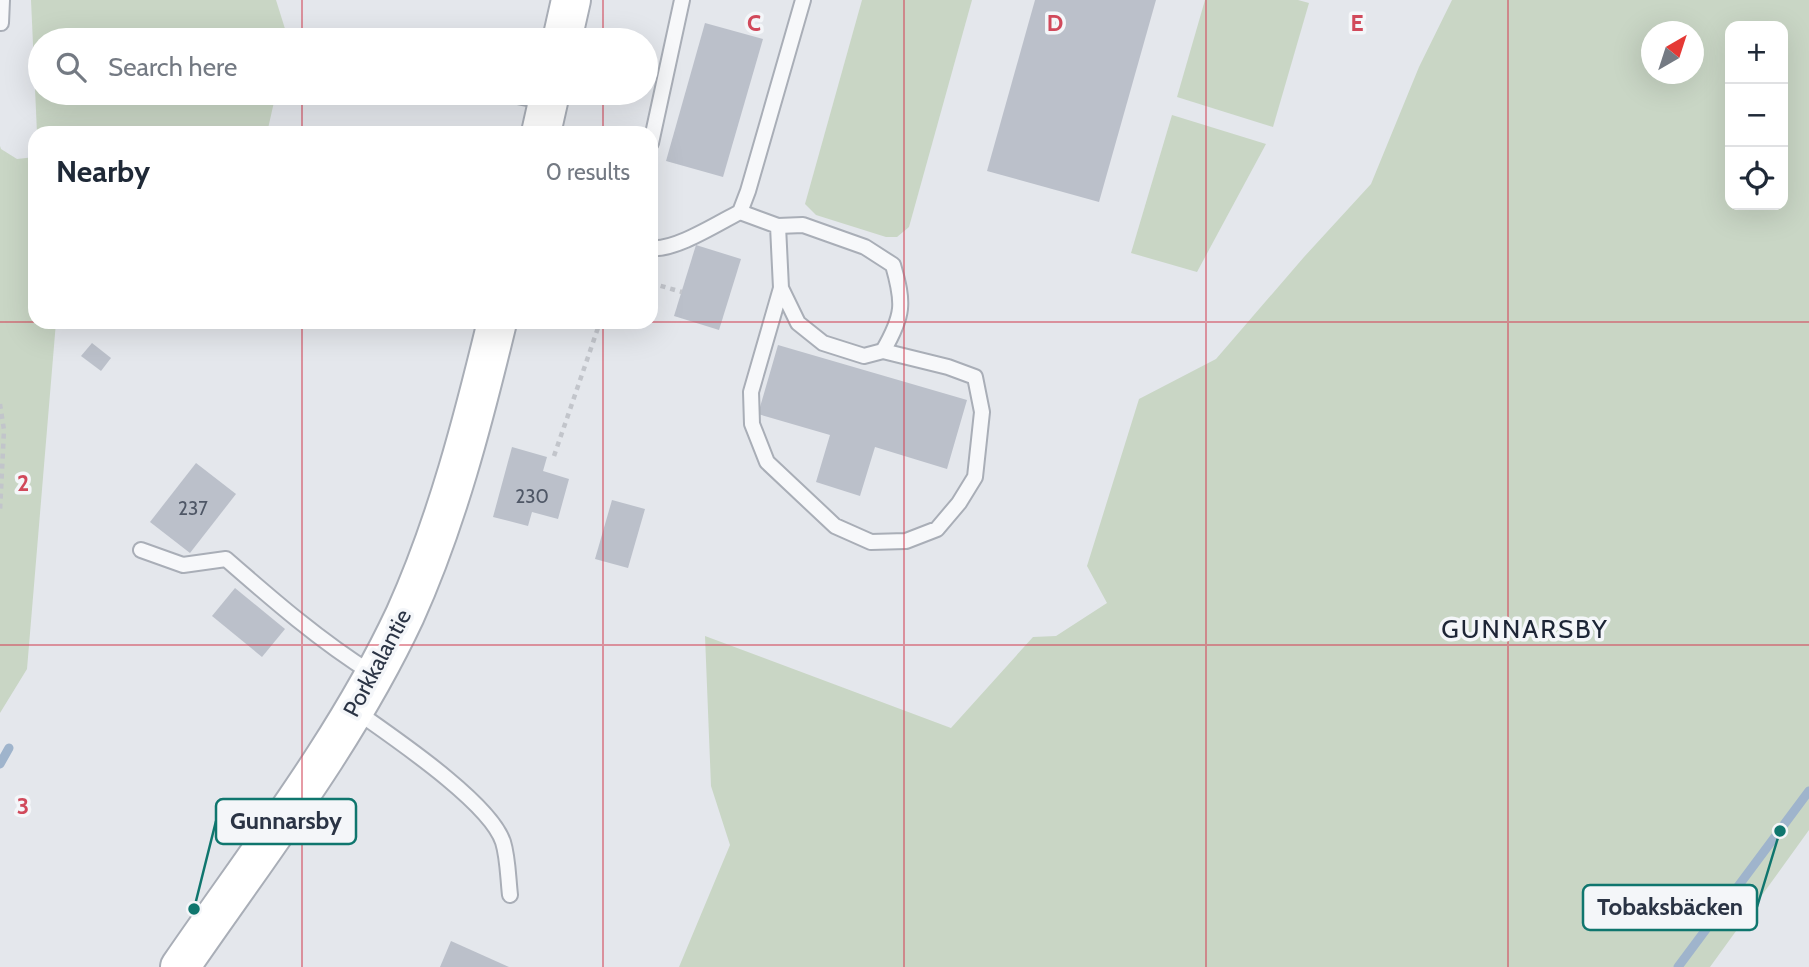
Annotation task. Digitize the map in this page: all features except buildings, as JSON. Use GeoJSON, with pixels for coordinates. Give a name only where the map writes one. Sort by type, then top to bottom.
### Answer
{"type":"FeatureCollection","features":[{"type":"Feature","properties":{"kind":"street"},"geometry":{"type":"LineString","coordinates":[[565,28],[571,0]]}},
{"type":"Feature","properties":{"kind":"street","name":"Porkkalantie"},"geometry":{"type":"LineString","coordinates":[[180,967],[320,765],[355,710],[405,614],[450,496],[495,329]]}},
{"type":"Feature","properties":{"kind":"lane"},"geometry":{"type":"LineString","coordinates":[[1,23],[2,0]]}},
{"type":"Feature","properties":{"kind":"lane"},"geometry":{"type":"LineString","coordinates":[[655,126],[682,0]]}},
{"type":"Feature","properties":{"kind":"lane"},"geometry":{"type":"LineString","coordinates":[[658,249],[694,235],[740,212],[803,0]]}},
{"type":"Feature","properties":{"kind":"lane"},"geometry":{"type":"LineString","coordinates":[[740,212],[778,226],[803,225],[865,247],[893,265],[902,296],[896,328],[883,351]]}},
{"type":"Feature","properties":{"kind":"lane"},"geometry":{"type":"LineString","coordinates":[[778,226],[781,288],[751,392],[752,424],[767,462],[835,526],[871,542],[906,541],[937,529],[959,503],[975,477],[982,412],[975,377],[948,367],[883,351],[864,356],[823,343],[798,323],[781,288]]}},
{"type":"Feature","properties":{"kind":"lane"},"geometry":{"type":"LineString","coordinates":[[141,550],[183,565],[226,559],[281,607],[347,658],[374,674]]}},
{"type":"Feature","properties":{"kind":"lane"},"geometry":{"type":"LineString","coordinates":[[355,710],[435,768],[491,819],[503,841],[510,895]]}},
{"type":"Feature","properties":{"kind":"path"},"geometry":{"type":"LineString","coordinates":[[658,285],[682,292]]}},
{"type":"Feature","properties":{"kind":"path"},"geometry":{"type":"LineString","coordinates":[[554,456],[598,329]]}},
{"type":"Feature","properties":{"kind":"path"},"geometry":{"type":"LineString","coordinates":[[0,404],[4,430],[0,511]]}},
{"type":"Feature","properties":{"kind":"green space"},"geometry":{"type":"Polygon","coordinates":[[[31,0],[276,0],[285,28],[32,28],[31,0]]]}},
{"type":"Feature","properties":{"kind":"green space"},"geometry":{"type":"Polygon","coordinates":[[[862,0],[972,0],[909,227],[897,237],[886,237],[816,215],[805,204],[862,0]]]}},
{"type":"Feature","properties":{"kind":"green space"},"geometry":{"type":"Polygon","coordinates":[[[1205,0],[1298,0],[1309,3],[1273,127],[1177,97],[1205,0]]]}},
{"type":"Feature","properties":{"kind":"green space"},"geometry":{"type":"Polygon","coordinates":[[[1452,0],[1809,0],[1809,830],[1710,967],[679,967],[730,845],[711,786],[705,636],[951,728],[1033,637],[1056,636],[1107,603],[1087,566],[1139,399],[1216,359],[1371,184],[1419,67],[1452,0]]]}},
{"type":"Feature","properties":{"kind":"green space"},"geometry":{"type":"Polygon","coordinates":[[[36,105],[273,105],[269,126],[37,126],[36,105]]]}},
{"type":"Feature","properties":{"kind":"green space"},"geometry":{"type":"Polygon","coordinates":[[[1172,115],[1266,144],[1197,272],[1131,253],[1172,115]]]}},
{"type":"Feature","properties":{"kind":"green space"},"geometry":{"type":"Polygon","coordinates":[[[0,146],[17,159],[28,158],[28,329],[55,329],[27,669],[0,713],[0,146]]]}},
{"type":"Feature","properties":{"kind":"waterway"},"geometry":{"type":"LineString","coordinates":[[0,764],[9,748]]}},
{"type":"Feature","properties":{"kind":"waterway"},"geometry":{"type":"LineString","coordinates":[[1678,967],[1809,791]]}},
{"type":"Feature","properties":{"kind":"place","name":"Tobaksbäcken"},"geometry":{"type":"Point","coordinates":[1780,831]}},
{"type":"Feature","properties":{"kind":"place","name":"Gunnarsby"},"geometry":{"type":"Point","coordinates":[194,909]}},
{"type":"Feature","properties":{"kind":"district","name":"GUNNARSBY"},"geometry":{"type":"Point","coordinates":[1525,629]}}]}
